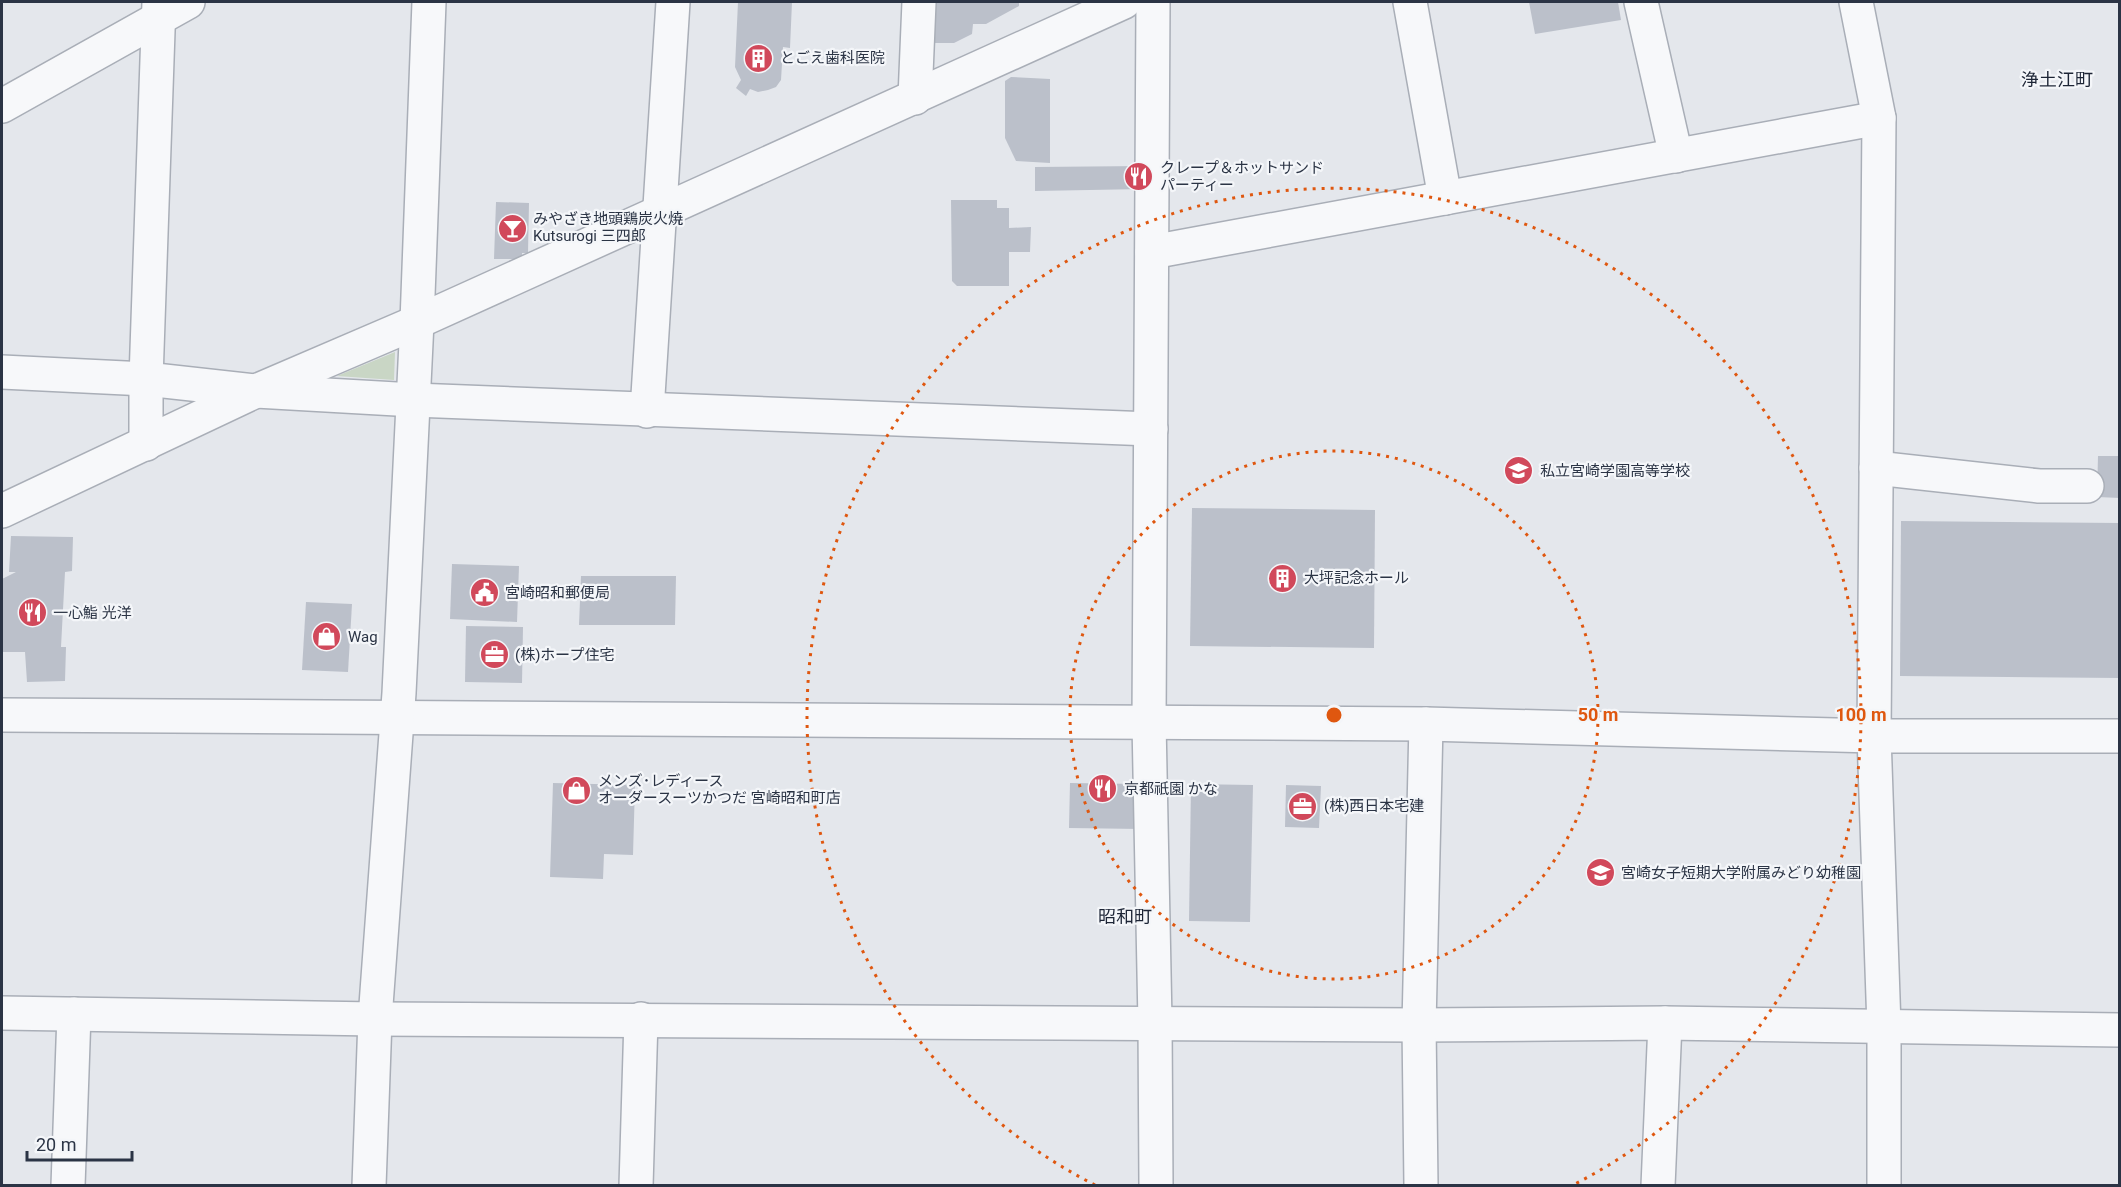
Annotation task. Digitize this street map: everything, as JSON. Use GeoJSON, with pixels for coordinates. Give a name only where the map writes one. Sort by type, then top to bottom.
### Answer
{"type":"FeatureCollection","features":[{"type":"Feature","properties":{"kind":"street"},"geometry":{"type":"LineString","coordinates":[[2,106],[159,10],[188,2]]}},
{"type":"Feature","properties":{"kind":"street"},"geometry":{"type":"LineString","coordinates":[[369,1185],[375,1019],[398,719],[414,400],[429,2]]}},
{"type":"Feature","properties":{"kind":"street"},"geometry":{"type":"LineString","coordinates":[[647,411],[673,2]]}},
{"type":"Feature","properties":{"kind":"street"},"geometry":{"type":"LineString","coordinates":[[915,98],[919,2]]}},
{"type":"Feature","properties":{"kind":"street"},"geometry":{"type":"LineString","coordinates":[[2,511],[256,392],[417,322],[1124,2]]}},
{"type":"Feature","properties":{"kind":"street"},"geometry":{"type":"LineString","coordinates":[[1154,2],[1149,722],[1156,1185]]}},
{"type":"Feature","properties":{"kind":"street"},"geometry":{"type":"LineString","coordinates":[[1410,2],[1445,198]]}},
{"type":"Feature","properties":{"kind":"street"},"geometry":{"type":"LineString","coordinates":[[1641,2],[1676,156]]}},
{"type":"Feature","properties":{"kind":"street"},"geometry":{"type":"LineString","coordinates":[[1856,2],[1879,118],[1874,736],[1884,1027],[1884,1185]]}},
{"type":"Feature","properties":{"kind":"street"},"geometry":{"type":"LineString","coordinates":[[146,444],[146,379],[159,10]]}},
{"type":"Feature","properties":{"kind":"street"},"geometry":{"type":"LineString","coordinates":[[1152,252],[1879,118]]}},
{"type":"Feature","properties":{"kind":"street"},"geometry":{"type":"LineString","coordinates":[[2,372],[146,379],[256,392],[414,400],[647,411],[1151,429]]}},
{"type":"Feature","properties":{"kind":"street"},"geometry":{"type":"LineString","coordinates":[[1876,468],[2039,486],[2087,486]]}},
{"type":"Feature","properties":{"kind":"street"},"geometry":{"type":"LineString","coordinates":[[2,715],[1426,724],[1874,736],[2120,736]]}},
{"type":"Feature","properties":{"kind":"street"},"geometry":{"type":"LineString","coordinates":[[1421,1185],[1419,1025],[1426,724]]}},
{"type":"Feature","properties":{"kind":"street"},"geometry":{"type":"LineString","coordinates":[[2,1013],[375,1019],[1419,1025],[1665,1023],[2120,1030]]}},
{"type":"Feature","properties":{"kind":"street"},"geometry":{"type":"LineString","coordinates":[[68,1185],[74,1014]]}},
{"type":"Feature","properties":{"kind":"street"},"geometry":{"type":"LineString","coordinates":[[636,1185],[641,1019]]}},
{"type":"Feature","properties":{"kind":"street"},"geometry":{"type":"LineString","coordinates":[[1658,1185],[1665,1023]]}},
{"type":"Feature","properties":{"kind":"green space"},"geometry":{"type":"Polygon","coordinates":[[[395,352],[394,380],[337,376],[395,352]]]}},
{"type":"Feature","properties":{"kind":"building","name":"とごえ歯科医院"},"geometry":{"type":"Polygon","coordinates":[[[738,2],[792,2],[790,48],[783,47],[781,80],[776,87],[768,90],[758,92],[750,89],[746,96],[736,88],[741,80],[735,67],[738,2]]]}},
{"type":"Feature","properties":{"kind":"building"},"geometry":{"type":"Polygon","coordinates":[[[929,2],[1019,2],[1019,6],[986,24],[973,24],[972,34],[954,43],[935,43],[929,2]]]}},
{"type":"Feature","properties":{"kind":"building"},"geometry":{"type":"Polygon","coordinates":[[[1529,2],[1618,2],[1621,20],[1535,34],[1529,2]]]}},
{"type":"Feature","properties":{"kind":"building"},"geometry":{"type":"Polygon","coordinates":[[[1011,77],[1050,79],[1050,163],[1016,161],[1005,138],[1005,81],[1011,77]]]}},
{"type":"Feature","properties":{"kind":"building"},"geometry":{"type":"Polygon","coordinates":[[[1144,166],[1144,189],[1035,191],[1035,167],[1144,166]]]}},
{"type":"Feature","properties":{"kind":"building"},"geometry":{"type":"Polygon","coordinates":[[[951,200],[997,200],[997,208],[1009,208],[1009,228],[1031,227],[1030,252],[1009,252],[1009,286],[957,286],[952,281],[951,200]]]}},
{"type":"Feature","properties":{"kind":"building","name":"みやざき地頭鶏炭火焼 Kutsurogi 三四郎"},"geometry":{"type":"Polygon","coordinates":[[[496,202],[529,203],[528,253],[522,253],[522,259],[494,259],[496,202]]]}},
{"type":"Feature","properties":{"kind":"building"},"geometry":{"type":"Polygon","coordinates":[[[2098,456],[2120,456],[2120,498],[2097,497],[2098,456]]]}},
{"type":"Feature","properties":{"kind":"building","name":"大坪記念ホール"},"geometry":{"type":"Polygon","coordinates":[[[1192,508],[1375,510],[1374,648],[1190,646],[1192,508]]]}},
{"type":"Feature","properties":{"kind":"building"},"geometry":{"type":"Polygon","coordinates":[[[1901,521],[2120,523],[2120,678],[1900,676],[1901,521]]]}},
{"type":"Feature","properties":{"kind":"building","name":"一心鮨 光洋"},"geometry":{"type":"Polygon","coordinates":[[[11,536],[73,537],[72,571],[65,572],[61,647],[66,647],[65,681],[27,682],[25,652],[2,652],[2,579],[16,572],[9,572],[11,536]]]}},
{"type":"Feature","properties":{"kind":"building","name":"宮崎昭和郵便局"},"geometry":{"type":"Polygon","coordinates":[[[452,564],[519,566],[517,622],[450,619],[452,564]]]}},
{"type":"Feature","properties":{"kind":"building"},"geometry":{"type":"Polygon","coordinates":[[[581,576],[676,576],[675,625],[579,625],[581,576]]]}},
{"type":"Feature","properties":{"kind":"building","name":"Wag"},"geometry":{"type":"Polygon","coordinates":[[[306,602],[352,604],[348,672],[302,670],[306,602]]]}},
{"type":"Feature","properties":{"kind":"building","name":"(株)ホープ住宅"},"geometry":{"type":"Polygon","coordinates":[[[466,626],[523,627],[522,683],[465,682],[466,626]]]}},
{"type":"Feature","properties":{"kind":"building"},"geometry":{"type":"Polygon","coordinates":[[[553,783],[635,785],[633,855],[604,854],[603,879],[550,877],[553,783]]]}},
{"type":"Feature","properties":{"kind":"building"},"geometry":{"type":"Polygon","coordinates":[[[1070,783],[1141,784],[1141,829],[1069,828],[1070,783]]]}},
{"type":"Feature","properties":{"kind":"building"},"geometry":{"type":"Polygon","coordinates":[[[1191,784],[1253,785],[1250,922],[1189,921],[1191,784]]]}},
{"type":"Feature","properties":{"kind":"building","name":"(株)西日本宅建"},"geometry":{"type":"Polygon","coordinates":[[[1286,785],[1321,786],[1319,828],[1285,827],[1286,785]]]}},
{"type":"Feature","properties":{"kind":"place","name":"とごえ歯科医院"},"geometry":{"type":"Point","coordinates":[759,58]}},
{"type":"Feature","properties":{"kind":"place","name":"クレープ＆ホットサンド パーティー"},"geometry":{"type":"Point","coordinates":[1139,177]}},
{"type":"Feature","properties":{"kind":"place","name":"みやざき地頭鶏炭火焼 Kutsurogi 三四郎"},"geometry":{"type":"Point","coordinates":[512,228]}},
{"type":"Feature","properties":{"kind":"place","name":"私立宮崎学園高等学校"},"geometry":{"type":"Point","coordinates":[1519,471]}},
{"type":"Feature","properties":{"kind":"place","name":"大坪記念ホール"},"geometry":{"type":"Point","coordinates":[1283,578]}},
{"type":"Feature","properties":{"kind":"place","name":"宮崎昭和郵便局"},"geometry":{"type":"Point","coordinates":[484,593]}},
{"type":"Feature","properties":{"kind":"place","name":"一心鮨 光洋"},"geometry":{"type":"Point","coordinates":[32,613]}},
{"type":"Feature","properties":{"kind":"place","name":"Wag"},"geometry":{"type":"Point","coordinates":[327,637]}},
{"type":"Feature","properties":{"kind":"place","name":"(株)ホープ住宅"},"geometry":{"type":"Point","coordinates":[494,655]}},
{"type":"Feature","properties":{"kind":"place","name":"京都祇園 かな"},"geometry":{"type":"Point","coordinates":[1103,789]}},
{"type":"Feature","properties":{"kind":"place","name":"メンズ･レディース オーダースーツかつだ 宮崎昭和町店"},"geometry":{"type":"Point","coordinates":[577,790]}},
{"type":"Feature","properties":{"kind":"place","name":"(株)西日本宅建"},"geometry":{"type":"Point","coordinates":[1303,806]}},
{"type":"Feature","properties":{"kind":"place","name":"宮崎女子短期大学附属みどり幼稚園"},"geometry":{"type":"Point","coordinates":[1600,873]}},
{"type":"Feature","properties":{"kind":"district","name":"浄土江町"},"geometry":{"type":"Point","coordinates":[2057,80]}},
{"type":"Feature","properties":{"kind":"district","name":"昭和町"},"geometry":{"type":"Point","coordinates":[1125,917]}}]}
